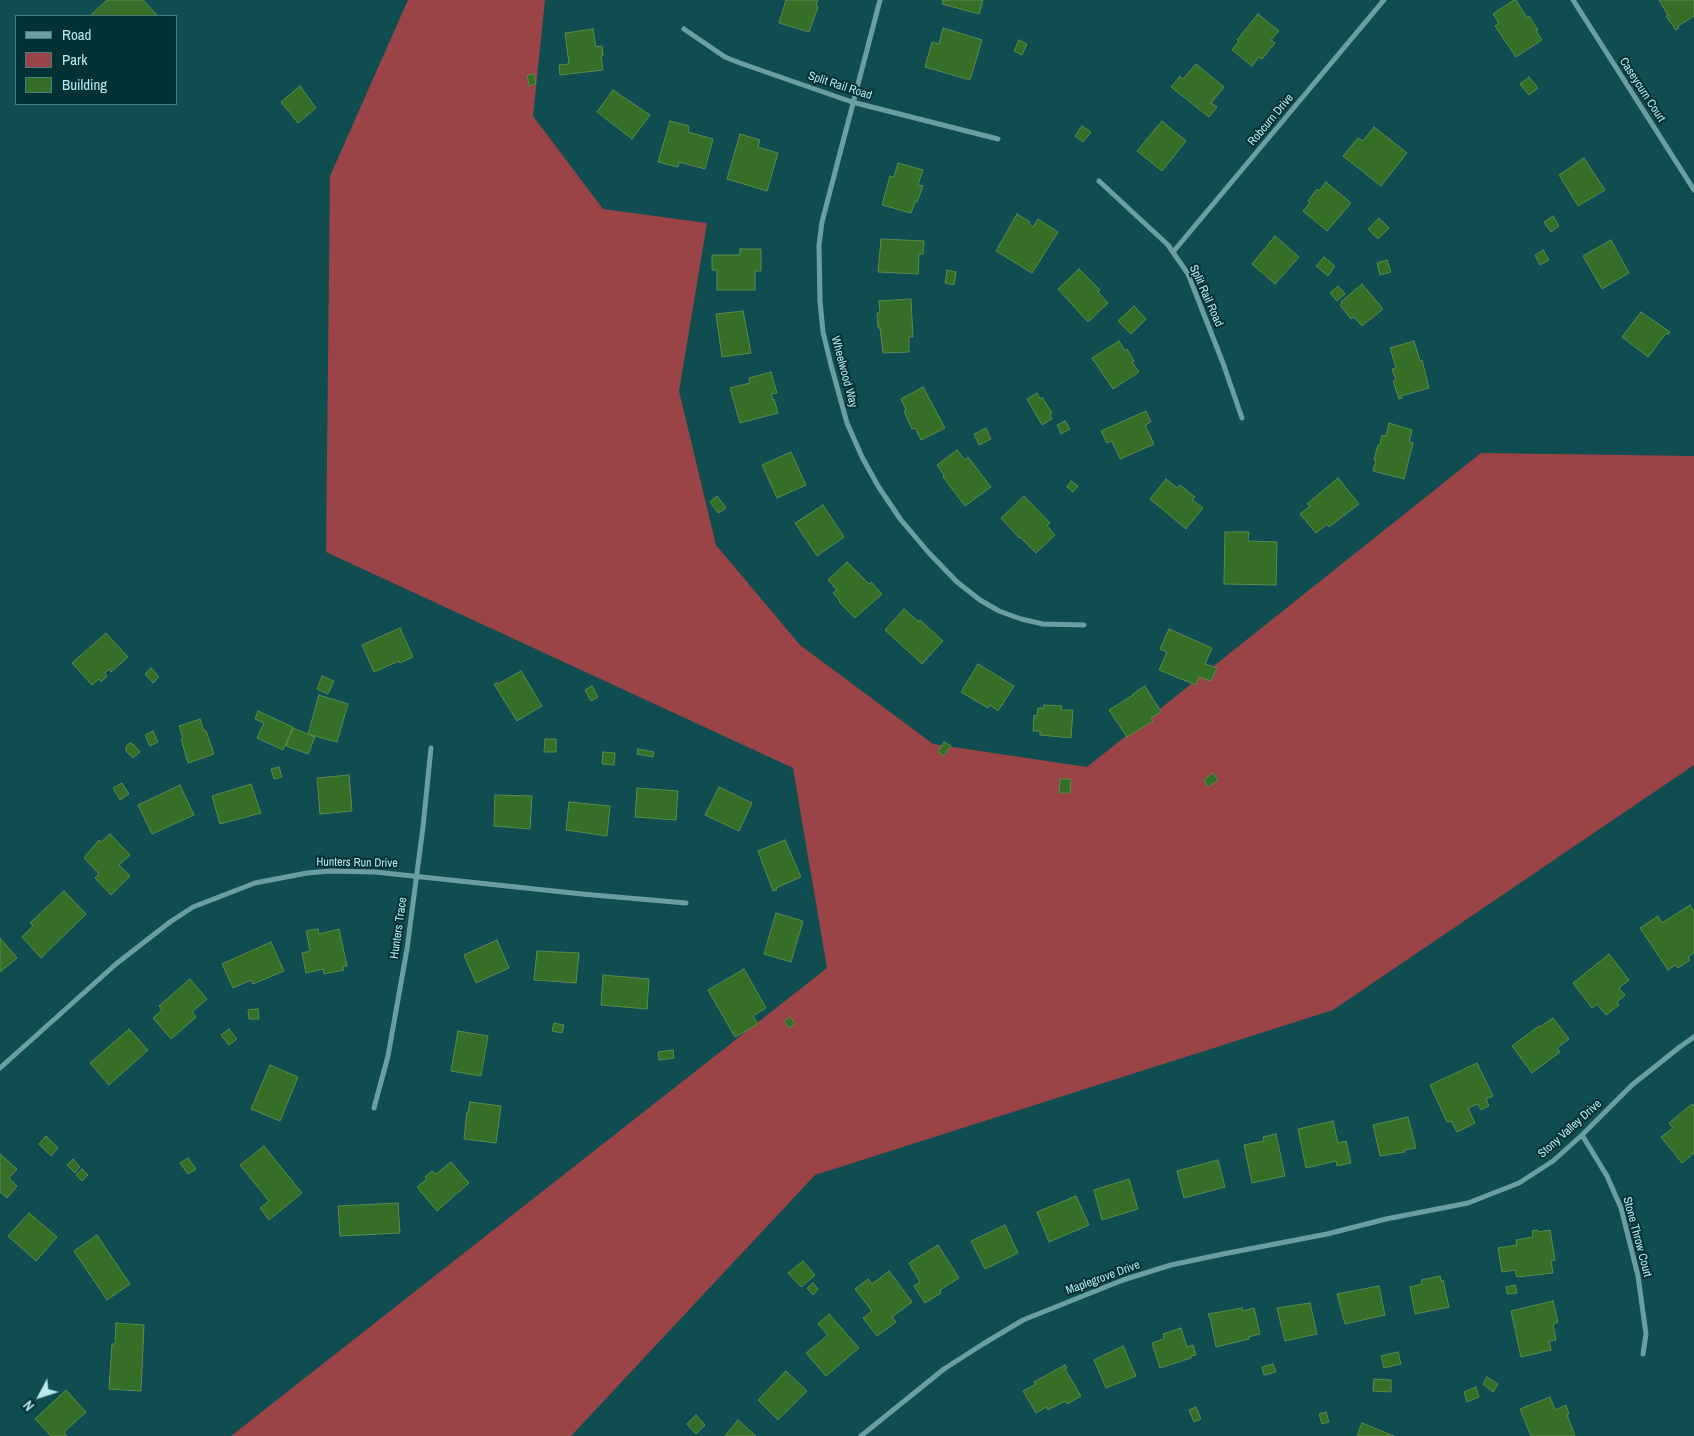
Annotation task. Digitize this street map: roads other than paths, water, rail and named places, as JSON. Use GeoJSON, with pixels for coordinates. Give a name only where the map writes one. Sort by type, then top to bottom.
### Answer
{"type":"FeatureCollection","features":[{"type":"Feature","properties":{"kind":"street","name":"Wheelwood Way"},"geometry":{"type":"LineString","coordinates":[[880,0],[822,222],[819,245],[820,301],[824,332],[831,365],[848,423],[862,457],[878,486],[901,520],[957,582],[980,600],[999,611],[1021,619],[1043,624],[1084,625]]}},
{"type":"Feature","properties":{"kind":"street","name":"Robcurn Drive"},"geometry":{"type":"LineString","coordinates":[[1173,252],[1384,0]]}},
{"type":"Feature","properties":{"kind":"street","name":"Caseycurn Court"},"geometry":{"type":"LineString","coordinates":[[1573,0],[1694,190]]}},
{"type":"Feature","properties":{"kind":"street","name":"Split Rail Road"},"geometry":{"type":"LineString","coordinates":[[684,30],[725,56],[852,102],[998,139]]}},
{"type":"Feature","properties":{"kind":"street","name":"Split Rail Road"},"geometry":{"type":"LineString","coordinates":[[1099,181],[1168,245],[1188,274],[1223,363],[1242,418]]}},
{"type":"Feature","properties":{"kind":"street","name":"Hunters Trace"},"geometry":{"type":"LineString","coordinates":[[374,1108],[388,1056],[407,949],[431,748]]}},
{"type":"Feature","properties":{"kind":"street","name":"Hunters Run Drive"},"geometry":{"type":"LineString","coordinates":[[0,1068],[116,964],[170,922],[193,908],[255,883],[307,873],[357,871],[582,894],[686,902]]}},
{"type":"Feature","properties":{"kind":"street","name":"Stony Valley Drive"},"geometry":{"type":"LineString","coordinates":[[1386,1219],[1468,1203],[1519,1183],[1553,1160],[1632,1085],[1694,1037]]}},
{"type":"Feature","properties":{"kind":"street","name":"Stone Throw Court"},"geometry":{"type":"LineString","coordinates":[[1582,1134],[1607,1176],[1621,1208],[1638,1276],[1646,1334],[1643,1354]]}},
{"type":"Feature","properties":{"kind":"street","name":"Maplegrove Drive"},"geometry":{"type":"LineString","coordinates":[[861,1436],[944,1369],[1023,1320],[1056,1306],[1123,1280],[1171,1265],[1326,1234],[1386,1219]]}}]}
